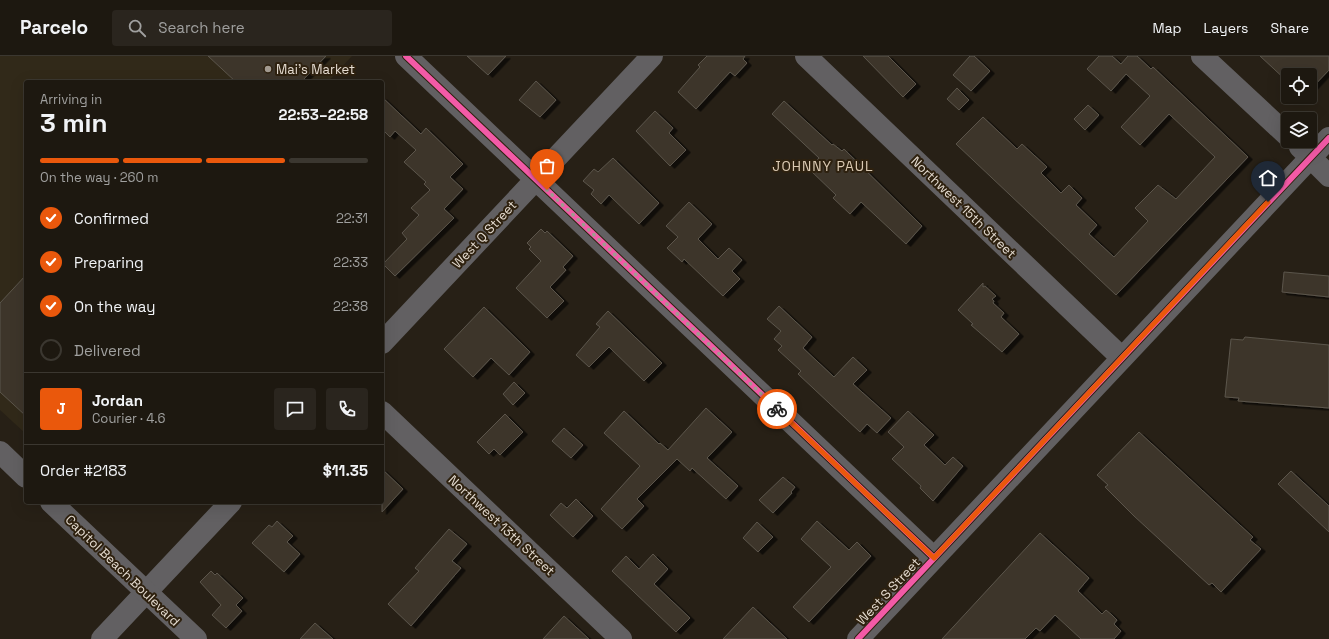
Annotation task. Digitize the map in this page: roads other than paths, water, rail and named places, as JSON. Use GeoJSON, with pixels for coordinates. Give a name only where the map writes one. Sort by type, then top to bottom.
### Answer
{"type":"FeatureCollection","features":[{"type":"Feature","properties":{"kind":"street"},"geometry":{"type":"LineString","coordinates":[[406,56],[934,558]]}},
{"type":"Feature","properties":{"kind":"street","name":"West Q Street"},"geometry":{"type":"LineString","coordinates":[[384,341],[652,56]]}},
{"type":"Feature","properties":{"kind":"street","name":"Northwest 15th Street"},"geometry":{"type":"LineString","coordinates":[[806,56],[1122,358]]}},
{"type":"Feature","properties":{"kind":"street"},"geometry":{"type":"LineString","coordinates":[[1202,56],[1281,129]]}},
{"type":"Feature","properties":{"kind":"street","name":"West S Street"},"geometry":{"type":"LineString","coordinates":[[858,639],[1329,138]]}},
{"type":"Feature","properties":{"kind":"street"},"geometry":{"type":"LineString","coordinates":[[1300,148],[1329,176]]}},
{"type":"Feature","properties":{"kind":"street","name":"Northwest 13th Street"},"geometry":{"type":"LineString","coordinates":[[384,414],[621,639]]}},
{"type":"Feature","properties":{"kind":"street"},"geometry":{"type":"LineString","coordinates":[[0,452],[24,475]]}},
{"type":"Feature","properties":{"kind":"street","name":"Capitol Beach Boulevard"},"geometry":{"type":"LineString","coordinates":[[53,504],[196,639]]}},
{"type":"Feature","properties":{"kind":"street"},"geometry":{"type":"LineString","coordinates":[[102,639],[229,504]]}},
{"type":"Feature","properties":{"kind":"place","name":"Mai's Market"},"geometry":{"type":"Point","coordinates":[268,69]}},
{"type":"Feature","properties":{"kind":"district","name":"JOHNNY PAUL"},"geometry":{"type":"Point","coordinates":[823,166]}}]}
